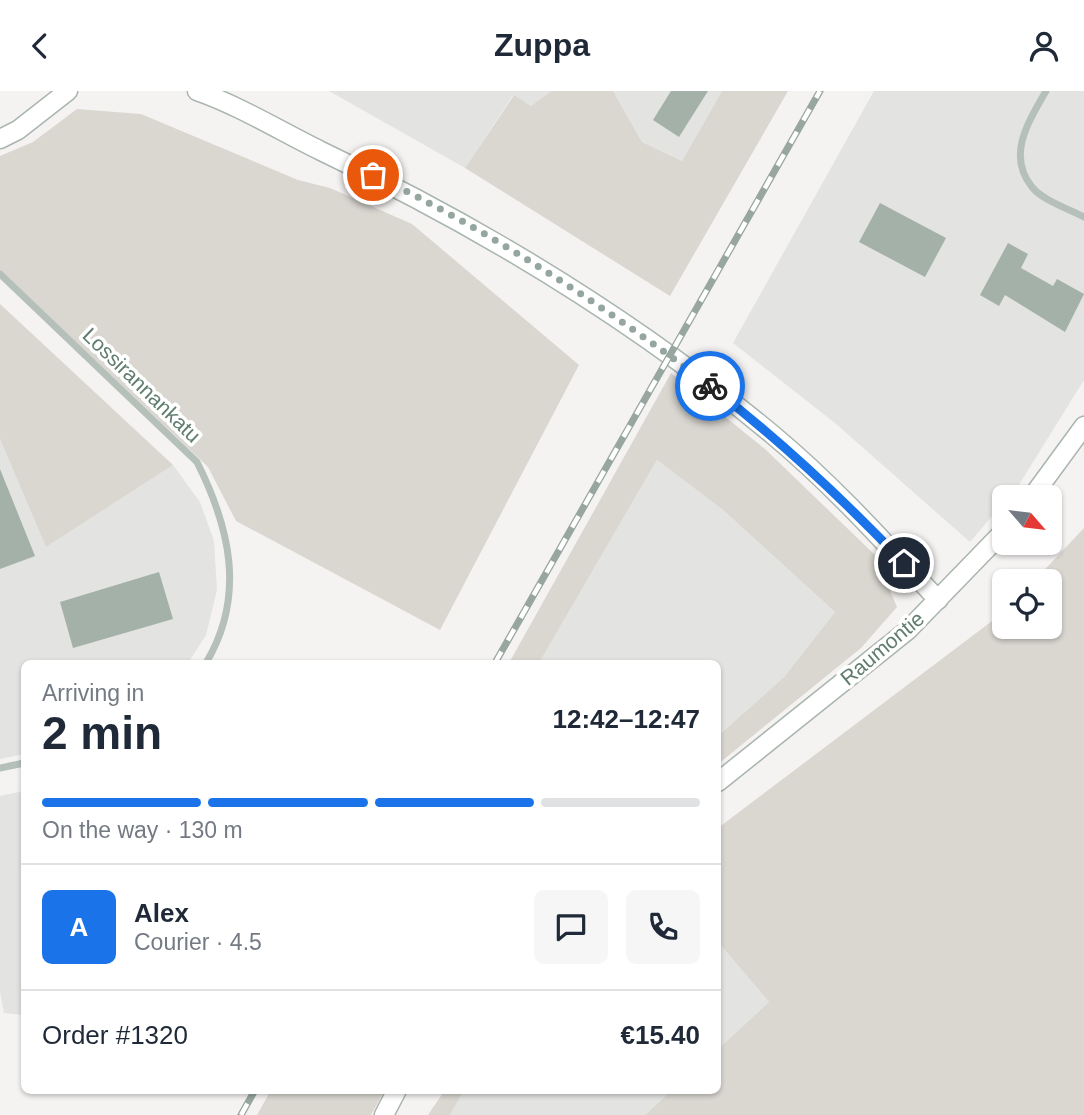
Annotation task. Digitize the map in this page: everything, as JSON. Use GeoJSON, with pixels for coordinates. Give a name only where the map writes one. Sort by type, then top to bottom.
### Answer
{"type":"FeatureCollection","features":[{"type":"Feature","properties":{"kind":"street"},"geometry":{"type":"LineString","coordinates":[[46,106],[57,91]]}},
{"type":"Feature","properties":{"kind":"street"},"geometry":{"type":"LineString","coordinates":[[0,139],[18,130],[68,91]]}},
{"type":"Feature","properties":{"kind":"street"},"geometry":{"type":"LineString","coordinates":[[1046,91],[1021,141],[1019,164],[1032,188],[1084,217]]}},
{"type":"Feature","properties":{"kind":"street","name":"Raumontie"},"geometry":{"type":"LineString","coordinates":[[203,92],[393,185],[487,237],[674,359],[774,436],[852,508],[938,600],[908,629],[721,780]]}},
{"type":"Feature","properties":{"kind":"street","name":"Lossirannankatu"},"geometry":{"type":"LineString","coordinates":[[0,274],[197,462],[217,501],[229,552],[228,605],[224,628],[208,660]]}},
{"type":"Feature","properties":{"kind":"street"},"geometry":{"type":"LineString","coordinates":[[1040,485],[1084,426]]}},
{"type":"Feature","properties":{"kind":"street"},"geometry":{"type":"LineString","coordinates":[[938,600],[992,544]]}},
{"type":"Feature","properties":{"kind":"street"},"geometry":{"type":"LineString","coordinates":[[0,768],[21,764]]}},
{"type":"Feature","properties":{"kind":"street"},"geometry":{"type":"LineString","coordinates":[[384,1115],[395,1094]]}},
{"type":"Feature","properties":{"kind":"shaded area"},"geometry":{"type":"Polygon","coordinates":[[[329,91],[551,91],[531,106],[513,95],[465,168],[329,91]]]}},
{"type":"Feature","properties":{"kind":"shaded area"},"geometry":{"type":"Polygon","coordinates":[[[551,91],[613,91],[642,142],[682,161],[722,91],[788,91],[670,296],[465,168],[514,95],[531,106],[551,91]]]}},
{"type":"Feature","properties":{"kind":"shaded area"},"geometry":{"type":"Polygon","coordinates":[[[613,91],[722,91],[682,161],[642,142],[613,91]]]}},
{"type":"Feature","properties":{"kind":"shaded area"},"geometry":{"type":"Polygon","coordinates":[[[874,91],[1084,91],[1084,380],[1019,485],[992,485],[992,516],[970,542],[835,423],[733,343],[874,91]]]}},
{"type":"Feature","properties":{"kind":"shaded area"},"geometry":{"type":"Polygon","coordinates":[[[77,109],[141,114],[298,180],[330,188],[412,224],[579,365],[440,630],[236,521],[208,467],[0,270],[0,156],[33,142],[77,109]]]}},
{"type":"Feature","properties":{"kind":"shaded area"},"geometry":{"type":"Polygon","coordinates":[[[0,304],[173,465],[46,547],[0,439],[0,304]]]}},
{"type":"Feature","properties":{"kind":"shaded area"},"geometry":{"type":"Polygon","coordinates":[[[671,373],[765,449],[874,554],[897,607],[861,648],[721,762],[721,733],[784,677],[835,612],[723,510],[657,460],[541,660],[511,660],[671,373]]]}},
{"type":"Feature","properties":{"kind":"shaded area"},"geometry":{"type":"Polygon","coordinates":[[[0,439],[46,547],[173,465],[200,502],[214,541],[217,590],[206,635],[190,660],[21,660],[21,755],[0,759],[0,439]]]}},
{"type":"Feature","properties":{"kind":"shaded area"},"geometry":{"type":"Polygon","coordinates":[[[657,460],[723,510],[835,612],[784,677],[721,733],[721,660],[541,660],[657,460]]]}},
{"type":"Feature","properties":{"kind":"shaded area"},"geometry":{"type":"Polygon","coordinates":[[[1084,528],[1084,1115],[645,1115],[668,1094],[721,1094],[721,1046],[769,1002],[721,946],[721,826],[992,621],[992,639],[1062,639],[1062,569],[1045,569],[1059,555],[1062,555],[1062,551],[1084,528]]]}},
{"type":"Feature","properties":{"kind":"shaded area"},"geometry":{"type":"Polygon","coordinates":[[[21,792],[21,1015],[4,1013],[0,992],[0,796],[21,792]]]}},
{"type":"Feature","properties":{"kind":"shaded area"},"geometry":{"type":"Polygon","coordinates":[[[721,946],[769,1002],[721,1046],[721,946]]]}},
{"type":"Feature","properties":{"kind":"shaded area"},"geometry":{"type":"Polygon","coordinates":[[[269,1094],[383,1094],[371,1115],[257,1115],[269,1094]]]}},
{"type":"Feature","properties":{"kind":"shaded area"},"geometry":{"type":"Polygon","coordinates":[[[442,1094],[462,1094],[450,1115],[428,1115],[442,1094]]]}},
{"type":"Feature","properties":{"kind":"shaded area"},"geometry":{"type":"Polygon","coordinates":[[[462,1094],[668,1094],[645,1115],[450,1115],[462,1094]]]}},
{"type":"Feature","properties":{"kind":"building"},"geometry":{"type":"Polygon","coordinates":[[[671,91],[708,91],[679,137],[653,120],[671,91]]]}},
{"type":"Feature","properties":{"kind":"building"},"geometry":{"type":"Polygon","coordinates":[[[880,203],[946,238],[925,277],[859,242],[880,203]]]}},
{"type":"Feature","properties":{"kind":"building"},"geometry":{"type":"Polygon","coordinates":[[[1008,243],[1028,254],[1021,268],[1053,286],[1057,279],[1084,294],[1065,332],[1005,295],[999,306],[980,295],[1008,243]]]}},
{"type":"Feature","properties":{"kind":"building"},"geometry":{"type":"Polygon","coordinates":[[[0,469],[35,556],[0,569],[0,469]]]}},
{"type":"Feature","properties":{"kind":"building"},"geometry":{"type":"Polygon","coordinates":[[[159,572],[173,619],[73,648],[60,602],[159,572]]]}},
{"type":"Feature","properties":{"kind":"railway"},"geometry":{"type":"LineString","coordinates":[[497,660],[820,91]]}},
{"type":"Feature","properties":{"kind":"railway"},"geometry":{"type":"LineString","coordinates":[[241,1115],[253,1094]]}},
{"type":"Feature","properties":{"kind":"way so far"},"geometry":{"type":"LineString","coordinates":[[373,175],[498,244],[674,359],[710,386]]}},
{"type":"Feature","properties":{"kind":"route"},"geometry":{"type":"LineString","coordinates":[[710,386],[774,436],[852,508],[904,563]]}}]}
